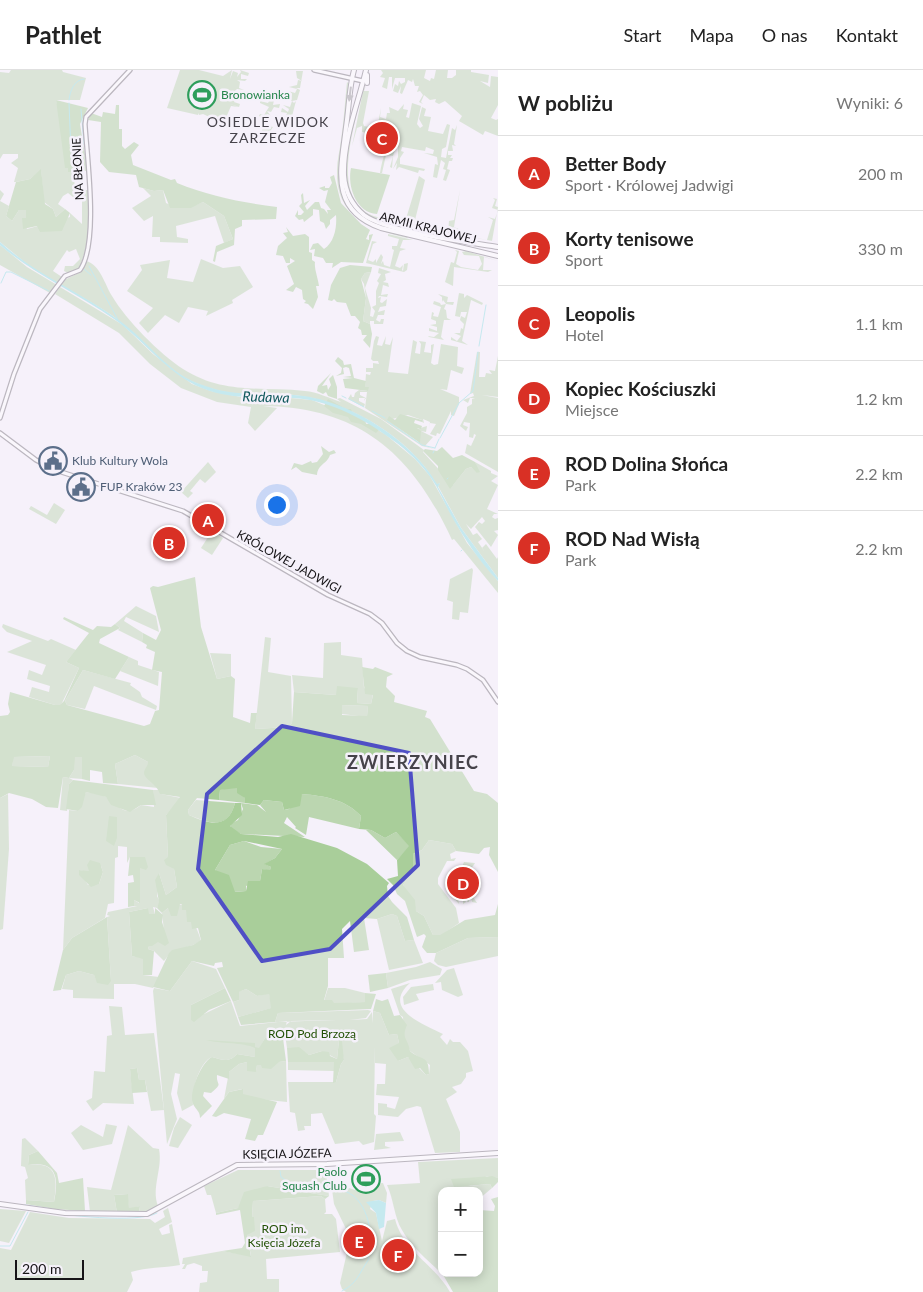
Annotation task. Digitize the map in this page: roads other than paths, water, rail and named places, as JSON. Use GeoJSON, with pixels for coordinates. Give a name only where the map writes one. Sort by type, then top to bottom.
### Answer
{"type":"FeatureCollection","features":[{"type":"Feature","properties":{"kind":"main road","name":"ARMII KRAJOWEJ"},"geometry":{"type":"LineString","coordinates":[[354,70],[340,174],[343,192],[351,208],[363,220],[380,228],[498,256]]}},
{"type":"Feature","properties":{"kind":"main road","name":"ARMII KRAJOWEJ"},"geometry":{"type":"LineString","coordinates":[[366,70],[365,82],[350,135],[344,172],[347,191],[354,205],[365,215],[383,224],[498,247]]}},
{"type":"Feature","properties":{"kind":"main road","name":"KSIĘCIA JÓZEFA"},"geometry":{"type":"LineString","coordinates":[[0,1204],[65,1213],[147,1214],[237,1165],[326,1164],[498,1153]]}},
{"type":"Feature","properties":{"kind":"street","name":"NA BŁONIE"},"geometry":{"type":"LineString","coordinates":[[0,418],[36,319],[48,297],[56,291],[64,278],[82,269],[92,234],[85,120],[90,111],[130,70]]}},
{"type":"Feature","properties":{"kind":"street"},"geometry":{"type":"LineString","coordinates":[[314,70],[365,82]]}},
{"type":"Feature","properties":{"kind":"street","name":"KRÓLOWEJ JADWIGI"},"geometry":{"type":"LineString","coordinates":[[0,433],[36,460],[55,470],[184,512],[328,596],[370,614],[382,623],[397,643],[406,651],[420,657],[467,669],[482,680],[498,702]]}},
{"type":"Feature","properties":{"kind":"water","name":"Rudawa"},"geometry":{"type":"Polygon","coordinates":[[[0,242],[28,264],[120,321],[166,363],[186,378],[210,388],[234,393],[294,395],[314,398],[335,404],[376,424],[411,452],[426,468],[437,484],[440,483],[438,487],[461,528],[498,578],[498,581],[468,542],[424,468],[404,448],[377,429],[342,410],[318,402],[293,398],[231,396],[195,385],[182,378],[114,319],[27,266],[0,245],[0,242]]]}},
{"type":"Feature","properties":{"kind":"water"},"geometry":{"type":"Polygon","coordinates":[[[379,1200],[386,1203],[384,1227],[379,1229],[376,1213],[366,1202],[379,1200]]]}},
{"type":"Feature","properties":{"kind":"waterway"},"geometry":{"type":"LineString","coordinates":[[69,100],[73,86],[78,81],[84,79]]}},
{"type":"Feature","properties":{"kind":"waterway"},"geometry":{"type":"LineString","coordinates":[[69,103],[71,152]]}},
{"type":"Feature","properties":{"kind":"waterway"},"geometry":{"type":"LineString","coordinates":[[81,109],[84,144]]}},
{"type":"Feature","properties":{"kind":"waterway"},"geometry":{"type":"LineString","coordinates":[[89,266],[118,320]]}},
{"type":"Feature","properties":{"kind":"waterway"},"geometry":{"type":"LineString","coordinates":[[84,269],[91,275]]}},
{"type":"Feature","properties":{"kind":"waterway"},"geometry":{"type":"LineString","coordinates":[[1,283],[6,272],[11,272],[49,291]]}},
{"type":"Feature","properties":{"kind":"waterway"},"geometry":{"type":"LineString","coordinates":[[479,346],[486,305]]}},
{"type":"Feature","properties":{"kind":"waterway"},"geometry":{"type":"LineString","coordinates":[[440,438],[459,403],[473,391],[478,352]]}},
{"type":"Feature","properties":{"kind":"waterway"},"geometry":{"type":"LineString","coordinates":[[342,396],[346,398]]}},
{"type":"Feature","properties":{"kind":"waterway"},"geometry":{"type":"LineString","coordinates":[[349,399],[364,407]]}},
{"type":"Feature","properties":{"kind":"waterway"},"geometry":{"type":"LineString","coordinates":[[372,411],[385,418]]}},
{"type":"Feature","properties":{"kind":"waterway"},"geometry":{"type":"LineString","coordinates":[[387,421],[422,445],[435,448]]}},
{"type":"Feature","properties":{"kind":"waterway"},"geometry":{"type":"LineString","coordinates":[[435,448],[439,439]]}},
{"type":"Feature","properties":{"kind":"waterway"},"geometry":{"type":"LineString","coordinates":[[280,1171],[281,1177],[290,1183],[327,1189]]}},
{"type":"Feature","properties":{"kind":"waterway"},"geometry":{"type":"LineString","coordinates":[[331,1190],[345,1191],[360,1203],[365,1211],[370,1230],[367,1256],[369,1259],[355,1281],[342,1291]]}},
{"type":"Feature","properties":{"kind":"waterway"},"geometry":{"type":"LineString","coordinates":[[25,1205],[52,1209]]}},
{"type":"Feature","properties":{"kind":"waterway"},"geometry":{"type":"LineString","coordinates":[[39,1211],[118,1218],[134,1218],[157,1213]]}},
{"type":"Feature","properties":{"kind":"waterway"},"geometry":{"type":"LineString","coordinates":[[0,1246],[10,1246],[28,1212]]}},
{"type":"Feature","properties":{"kind":"place","name":"Bronowianka"},"geometry":{"type":"Point","coordinates":[202,95]}},
{"type":"Feature","properties":{"kind":"place","name":"Leopolis"},"geometry":{"type":"Point","coordinates":[382,138]}},
{"type":"Feature","properties":{"kind":"place","name":"Klub Kultury Wola"},"geometry":{"type":"Point","coordinates":[53,461]}},
{"type":"Feature","properties":{"kind":"place","name":"FUP Kraków 23"},"geometry":{"type":"Point","coordinates":[81,487]}},
{"type":"Feature","properties":{"kind":"place","name":"Better Body"},"geometry":{"type":"Point","coordinates":[208,520]}},
{"type":"Feature","properties":{"kind":"place","name":"Korty tenisowe"},"geometry":{"type":"Point","coordinates":[169,543]}},
{"type":"Feature","properties":{"kind":"place","name":"Kopiec Kościuszki"},"geometry":{"type":"Point","coordinates":[463,883]}},
{"type":"Feature","properties":{"kind":"place","name":"Paolo Squash Club"},"geometry":{"type":"Point","coordinates":[366,1179]}},
{"type":"Feature","properties":{"kind":"place","name":"ROD Dolina Słońca"},"geometry":{"type":"Point","coordinates":[359,1241]}},
{"type":"Feature","properties":{"kind":"place","name":"ROD Nad Wisłą"},"geometry":{"type":"Point","coordinates":[398,1255]}},
{"type":"Feature","properties":{"kind":"district","name":"OSIEDLE WIDOK ZARZECZE"},"geometry":{"type":"Point","coordinates":[268,130]}},
{"type":"Feature","properties":{"kind":"district","name":"ZWIERZYNIEC"},"geometry":{"type":"Point","coordinates":[413,763]}},
{"type":"Feature","properties":{"kind":"park label","name":"ROD Pod Brzozą"},"geometry":{"type":"Point","coordinates":[312,1034]}},
{"type":"Feature","properties":{"kind":"park label","name":"ROD im. Księcia Józefa"},"geometry":{"type":"Point","coordinates":[284,1236]}}]}
